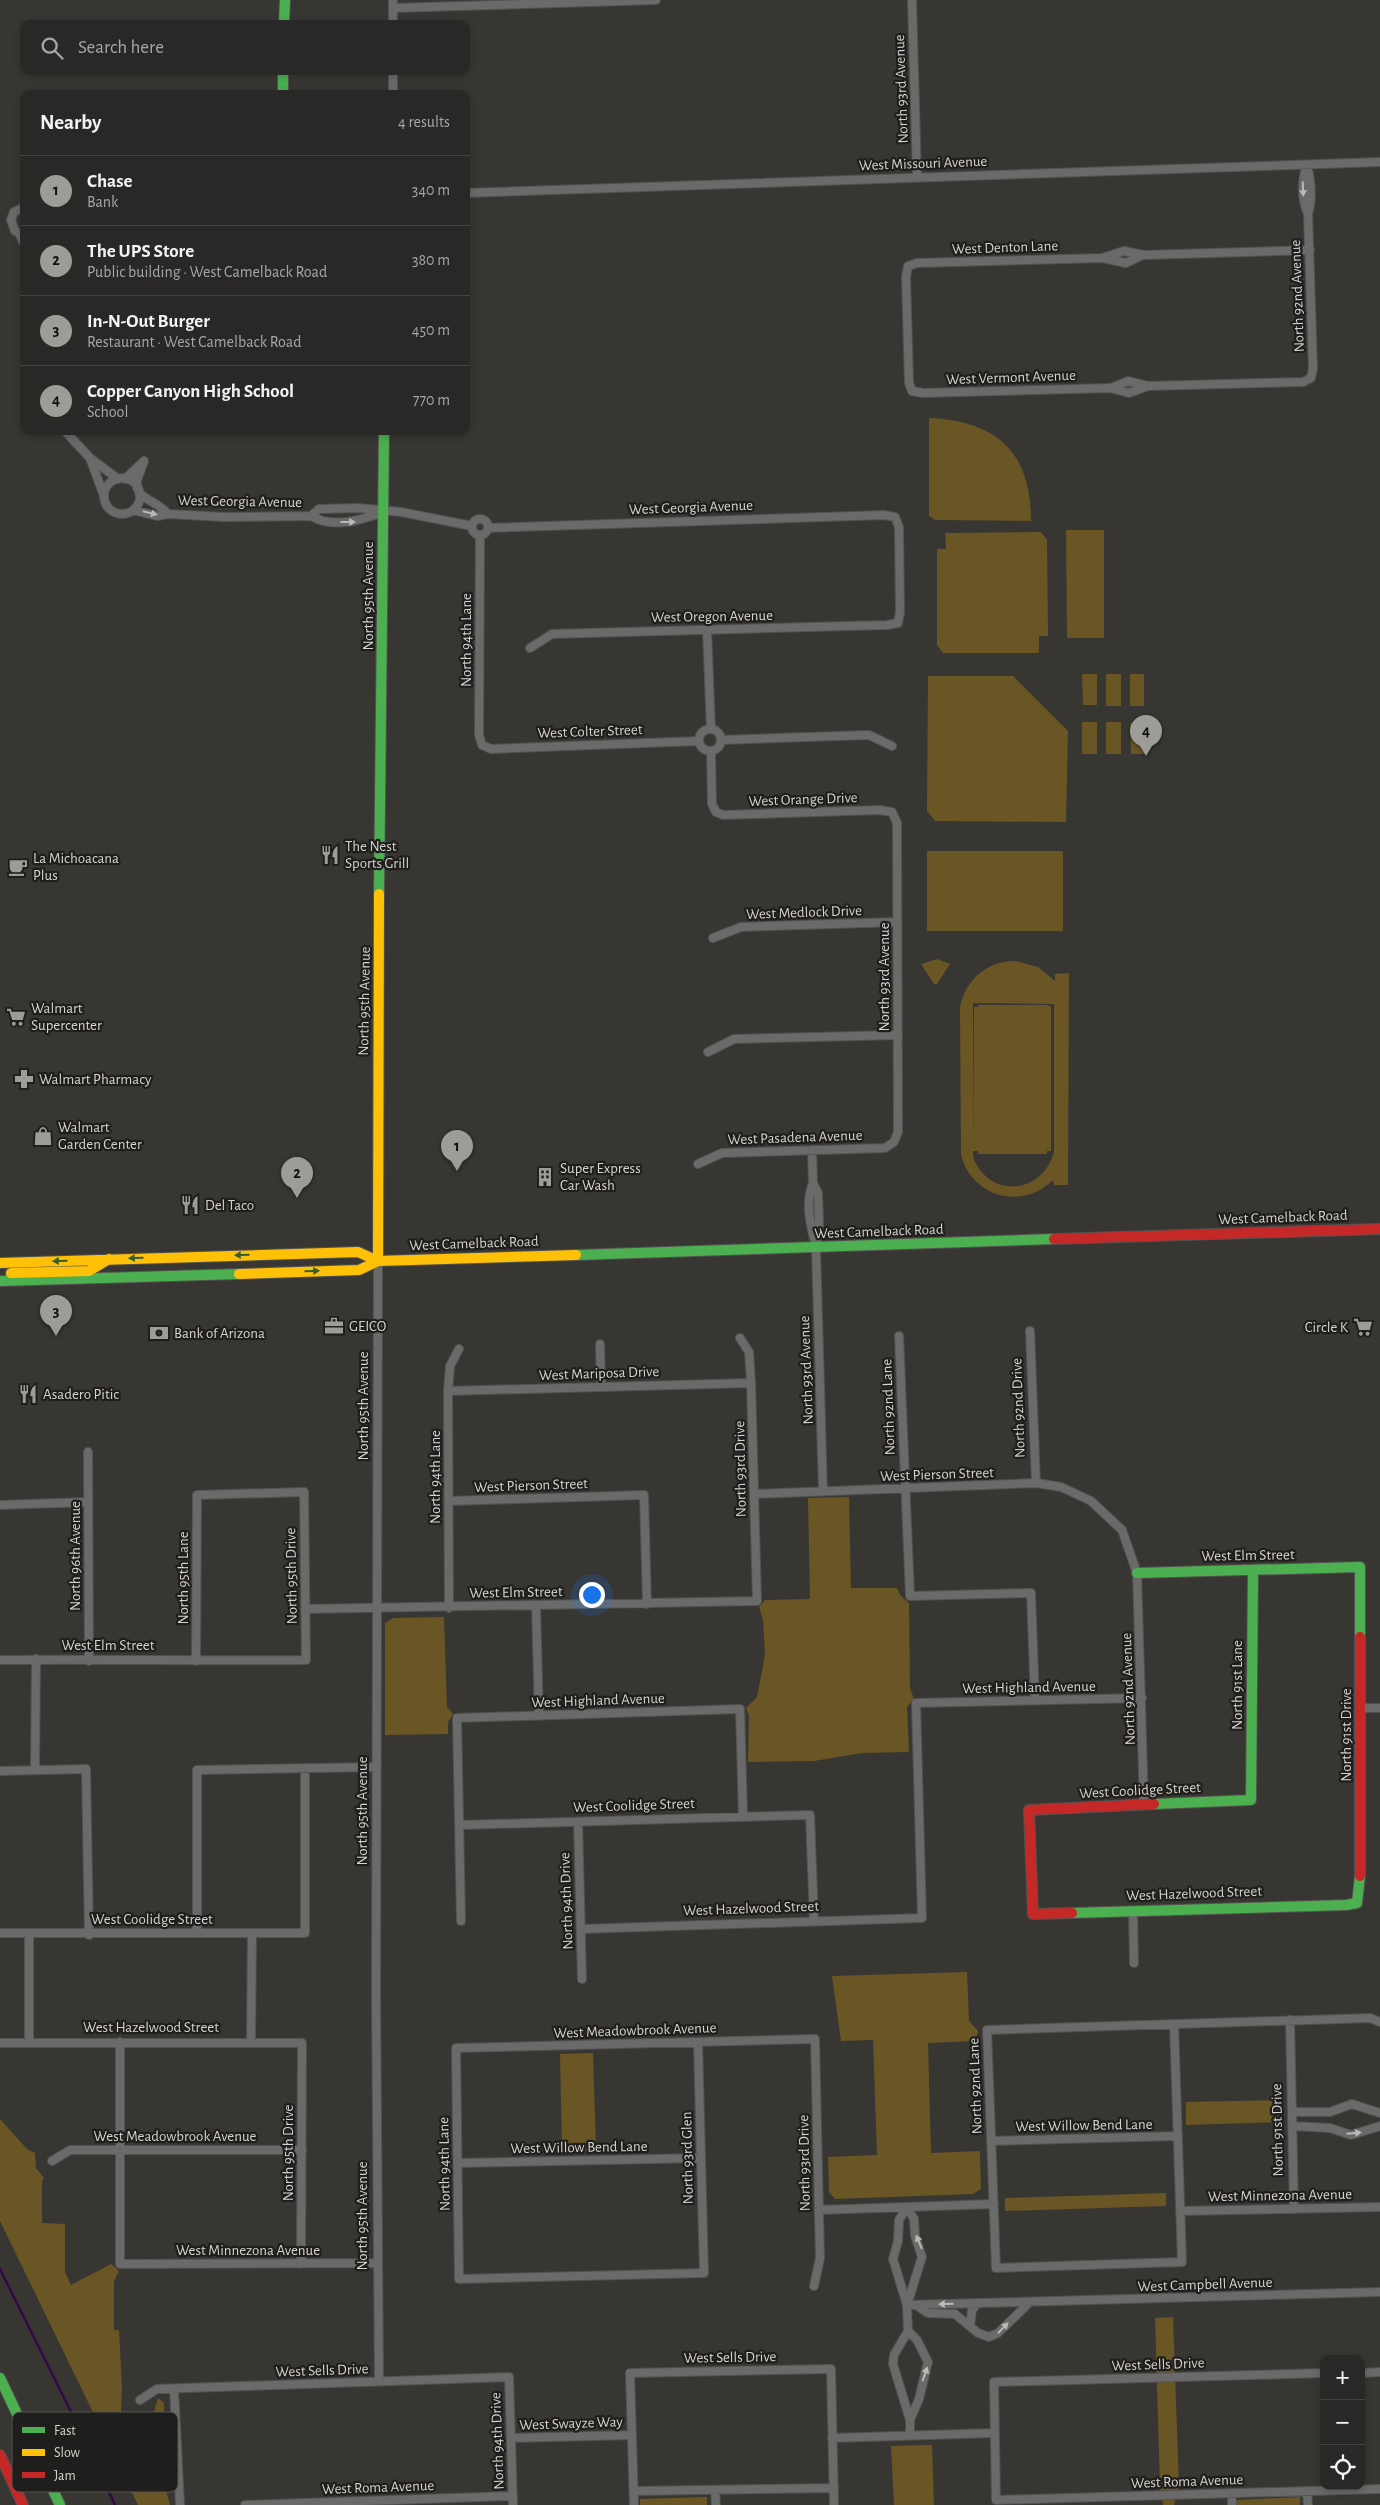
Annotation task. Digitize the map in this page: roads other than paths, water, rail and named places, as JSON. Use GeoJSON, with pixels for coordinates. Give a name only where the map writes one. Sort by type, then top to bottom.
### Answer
{"type":"FeatureCollection","features":[{"type":"Feature","properties":{"kind":"main road"},"geometry":{"type":"LineString","coordinates":[[284,0],[284,20]]}},
{"type":"Feature","properties":{"kind":"main road"},"geometry":{"type":"LineString","coordinates":[[283,75],[284,90]]}},
{"type":"Feature","properties":{"kind":"main road","name":"North 95th Avenue"},"geometry":{"type":"LineString","coordinates":[[378,1261],[377,1135],[384,435]]}},
{"type":"Feature","properties":{"kind":"main road","name":"West Camelback Road"},"geometry":{"type":"LineString","coordinates":[[0,1281],[360,1270],[378,1261],[1380,1229]]}},
{"type":"Feature","properties":{"kind":"main road","name":"West Camelback Road"},"geometry":{"type":"LineString","coordinates":[[0,1263],[358,1252],[378,1261]]}},
{"type":"Feature","properties":{"kind":"main road"},"geometry":{"type":"LineString","coordinates":[[0,1276],[12,1273],[89,1271],[109,1260],[121,1269],[168,1269],[193,1276]]}},
{"type":"Feature","properties":{"kind":"main road","name":"West Elm Street"},"geometry":{"type":"LineString","coordinates":[[1137,1573],[1360,1567]]}},
{"type":"Feature","properties":{"kind":"main road","name":"North 91st Drive"},"geometry":{"type":"LineString","coordinates":[[1357,1902],[1360,1888],[1360,1567]]}},
{"type":"Feature","properties":{"kind":"main road","name":"North 91st Lane"},"geometry":{"type":"LineString","coordinates":[[1251,1800],[1252,1570]]}},
{"type":"Feature","properties":{"kind":"main road","name":"West Coolidge Street"},"geometry":{"type":"LineString","coordinates":[[1032,1914],[1029,1810],[1251,1800]]}},
{"type":"Feature","properties":{"kind":"main road","name":"West Hazelwood Street"},"geometry":{"type":"LineString","coordinates":[[1032,1914],[1346,1906],[1357,1902]]}},
{"type":"Feature","properties":{"kind":"main road"},"geometry":{"type":"LineString","coordinates":[[0,2378],[16,2412]]}},
{"type":"Feature","properties":{"kind":"main road"},"geometry":{"type":"LineString","coordinates":[[0,2455],[12,2482]]}},
{"type":"Feature","properties":{"kind":"main road"},"geometry":{"type":"LineString","coordinates":[[54,2492],[61,2505]]}},
{"type":"Feature","properties":{"kind":"street"},"geometry":{"type":"LineString","coordinates":[[393,20],[393,4],[656,0]]}},
{"type":"Feature","properties":{"kind":"street","name":"North 93rd Avenue"},"geometry":{"type":"LineString","coordinates":[[912,0],[917,177]]}},
{"type":"Feature","properties":{"kind":"street"},"geometry":{"type":"LineString","coordinates":[[393,75],[393,90]]}},
{"type":"Feature","properties":{"kind":"street","name":"West Missouri Avenue"},"geometry":{"type":"LineString","coordinates":[[470,193],[1380,162]]}},
{"type":"Feature","properties":{"kind":"street","name":"North 92nd Avenue"},"geometry":{"type":"LineString","coordinates":[[1307,165],[1303,179],[1304,204],[1308,214],[1310,250],[1313,368],[1311,378]]}},
{"type":"Feature","properties":{"kind":"street"},"geometry":{"type":"LineString","coordinates":[[20,209],[14,212],[11,220],[13,228],[20,233]]}},
{"type":"Feature","properties":{"kind":"street","name":"West Denton Lane"},"geometry":{"type":"LineString","coordinates":[[912,391],[909,383],[906,277],[908,266],[917,263],[1103,258],[1126,263],[1143,255],[1310,250]]}},
{"type":"Feature","properties":{"kind":"street","name":"West Vermont Avenue"},"geometry":{"type":"LineString","coordinates":[[912,391],[923,393],[1110,388],[1129,393],[1148,386],[1303,382],[1311,378]]}},
{"type":"Feature","properties":{"kind":"street"},"geometry":{"type":"LineString","coordinates":[[69,435],[90,458],[138,490]]}},
{"type":"Feature","properties":{"kind":"street"},"geometry":{"type":"LineString","coordinates":[[90,458],[108,507],[122,514],[133,510],[137,505],[137,480],[144,460],[122,479],[107,486],[104,496]]}},
{"type":"Feature","properties":{"kind":"street","name":"West Georgia Avenue"},"geometry":{"type":"LineString","coordinates":[[138,490],[146,500],[160,505],[168,514]]}},
{"type":"Feature","properties":{"kind":"street","name":"West Georgia Avenue"},"geometry":{"type":"LineString","coordinates":[[311,516],[319,509],[358,508],[384,512],[401,512],[472,526]]}},
{"type":"Feature","properties":{"kind":"street","name":"West Georgia Avenue"},"geometry":{"type":"LineString","coordinates":[[133,510],[157,516],[168,514],[224,517],[311,516],[320,522],[356,522],[384,512]]}},
{"type":"Feature","properties":{"kind":"street","name":"West Georgia Avenue"},"geometry":{"type":"LineString","coordinates":[[488,528],[895,516],[899,527],[900,612],[898,623]]}},
{"type":"Feature","properties":{"kind":"street"},"geometry":{"type":"LineString","coordinates":[[481,519],[487,523],[488,528],[484,534],[480,535],[474,532],[472,526],[474,522],[481,519]]}},
{"type":"Feature","properties":{"kind":"street","name":"North 94th Lane"},"geometry":{"type":"LineString","coordinates":[[480,535],[479,735],[482,745]]}},
{"type":"Feature","properties":{"kind":"street","name":"West Oregon Avenue"},"geometry":{"type":"LineString","coordinates":[[530,648],[552,634],[887,625],[898,623]]}},
{"type":"Feature","properties":{"kind":"street"},"geometry":{"type":"LineString","coordinates":[[707,630],[710,729]]}},
{"type":"Feature","properties":{"kind":"street"},"geometry":{"type":"LineString","coordinates":[[710,729],[717,731],[721,740],[720,746],[711,752],[703,749],[699,741],[702,733],[710,729]]}},
{"type":"Feature","properties":{"kind":"street"},"geometry":{"type":"LineString","coordinates":[[721,740],[869,736],[892,746]]}},
{"type":"Feature","properties":{"kind":"street","name":"West Colter Street"},"geometry":{"type":"LineString","coordinates":[[482,745],[491,749],[699,741]]}},
{"type":"Feature","properties":{"kind":"street","name":"West Orange Drive"},"geometry":{"type":"LineString","coordinates":[[711,752],[712,804],[716,812],[723,815],[879,810],[892,812]]}},
{"type":"Feature","properties":{"kind":"street","name":"North 93rd Avenue"},"geometry":{"type":"LineString","coordinates":[[892,812],[897,823],[898,1132],[894,1142]]}},
{"type":"Feature","properties":{"kind":"street","name":"West Medlock Drive"},"geometry":{"type":"LineString","coordinates":[[713,938],[741,927],[897,922]]}},
{"type":"Feature","properties":{"kind":"street"},"geometry":{"type":"LineString","coordinates":[[708,1052],[734,1039],[898,1035]]}},
{"type":"Feature","properties":{"kind":"street","name":"West Pasadena Avenue"},"geometry":{"type":"LineString","coordinates":[[698,1164],[722,1153],[885,1148],[894,1142]]}},
{"type":"Feature","properties":{"kind":"street","name":"North 93rd Avenue"},"geometry":{"type":"LineString","coordinates":[[812,1150],[813,1183],[818,1193],[819,1223],[816,1248],[823,1492]]}},
{"type":"Feature","properties":{"kind":"street","name":"North 95th Avenue"},"geometry":{"type":"LineString","coordinates":[[378,1261],[377,2263],[379,2382]]}},
{"type":"Feature","properties":{"kind":"street","name":"North 92nd Drive"},"geometry":{"type":"LineString","coordinates":[[1030,1331],[1036,1483]]}},
{"type":"Feature","properties":{"kind":"street","name":"North 92nd Lane"},"geometry":{"type":"LineString","coordinates":[[899,1336],[910,1596],[1031,1593],[1035,1700]]}},
{"type":"Feature","properties":{"kind":"street","name":"North 93rd Drive"},"geometry":{"type":"LineString","coordinates":[[740,1338],[749,1352],[757,1601]]}},
{"type":"Feature","properties":{"kind":"street"},"geometry":{"type":"LineString","coordinates":[[600,1344],[601,1387]]}},
{"type":"Feature","properties":{"kind":"street","name":"North 94th Lane"},"geometry":{"type":"LineString","coordinates":[[449,1608],[448,1391],[450,1366],[459,1349]]}},
{"type":"Feature","properties":{"kind":"street","name":"West Mariposa Drive"},"geometry":{"type":"LineString","coordinates":[[448,1391],[751,1383]]}},
{"type":"Feature","properties":{"kind":"street","name":"North 96th Avenue"},"geometry":{"type":"LineString","coordinates":[[88,1452],[89,1661]]}},
{"type":"Feature","properties":{"kind":"street","name":"West Pierson Street"},"geometry":{"type":"LineString","coordinates":[[754,1494],[1036,1483],[1061,1487],[1091,1500],[1122,1530],[1137,1573]]}},
{"type":"Feature","properties":{"kind":"street","name":"North 95th Lane"},"geometry":{"type":"LineString","coordinates":[[196,1661],[197,1495],[304,1492]]}},
{"type":"Feature","properties":{"kind":"street","name":"North 95th Drive"},"geometry":{"type":"LineString","coordinates":[[304,1492],[306,1660]]}},
{"type":"Feature","properties":{"kind":"street","name":"West Pierson Street"},"geometry":{"type":"LineString","coordinates":[[449,1501],[644,1495],[647,1604]]}},
{"type":"Feature","properties":{"kind":"street"},"geometry":{"type":"LineString","coordinates":[[0,1504],[88,1502]]}},
{"type":"Feature","properties":{"kind":"street","name":"North 92nd Avenue"},"geometry":{"type":"LineString","coordinates":[[1137,1573],[1144,1804]]}},
{"type":"Feature","properties":{"kind":"street","name":"West Elm Street"},"geometry":{"type":"LineString","coordinates":[[305,1609],[378,1610],[757,1601]]}},
{"type":"Feature","properties":{"kind":"street"},"geometry":{"type":"LineString","coordinates":[[536,1606],[539,1716]]}},
{"type":"Feature","properties":{"kind":"street","name":"West Elm Street"},"geometry":{"type":"LineString","coordinates":[[0,1660],[306,1660]]}},
{"type":"Feature","properties":{"kind":"street"},"geometry":{"type":"LineString","coordinates":[[35,1770],[36,1660]]}},
{"type":"Feature","properties":{"kind":"street","name":"West Highland Avenue"},"geometry":{"type":"LineString","coordinates":[[922,1918],[916,1703],[1142,1698]]}},
{"type":"Feature","properties":{"kind":"street","name":"West Highland Avenue"},"geometry":{"type":"LineString","coordinates":[[460,1825],[457,1718],[740,1708],[743,1816]]}},
{"type":"Feature","properties":{"kind":"street"},"geometry":{"type":"LineString","coordinates":[[1361,1708],[1380,1708]]}},
{"type":"Feature","properties":{"kind":"street"},"geometry":{"type":"LineString","coordinates":[[197,1933],[197,1770],[377,1767]]}},
{"type":"Feature","properties":{"kind":"street"},"geometry":{"type":"LineString","coordinates":[[0,1771],[86,1769],[89,1935]]}},
{"type":"Feature","properties":{"kind":"street","name":"West Coolidge Street"},"geometry":{"type":"LineString","coordinates":[[0,1933],[89,1935],[305,1933],[305,1769]]}},
{"type":"Feature","properties":{"kind":"street","name":"West Coolidge Street"},"geometry":{"type":"LineString","coordinates":[[460,1825],[810,1815],[814,1921]]}},
{"type":"Feature","properties":{"kind":"street","name":"North 94th Drive"},"geometry":{"type":"LineString","coordinates":[[578,1822],[582,1979]]}},
{"type":"Feature","properties":{"kind":"street"},"geometry":{"type":"LineString","coordinates":[[460,1825],[461,1921]]}},
{"type":"Feature","properties":{"kind":"street"},"geometry":{"type":"LineString","coordinates":[[1133,1911],[1134,1963]]}},
{"type":"Feature","properties":{"kind":"street","name":"West Hazelwood Street"},"geometry":{"type":"LineString","coordinates":[[581,1929],[922,1918]]}},
{"type":"Feature","properties":{"kind":"street"},"geometry":{"type":"LineString","coordinates":[[29,1934],[29,2042]]}},
{"type":"Feature","properties":{"kind":"street"},"geometry":{"type":"LineString","coordinates":[[251,2042],[252,1934]]}},
{"type":"Feature","properties":{"kind":"street","name":"North 92nd Lane"},"geometry":{"type":"LineString","coordinates":[[1180,2211],[1182,2262],[996,2268],[987,2030],[1370,2018],[1380,2022]]}},
{"type":"Feature","properties":{"kind":"street","name":"North 91st Drive"},"geometry":{"type":"LineString","coordinates":[[1290,2020],[1294,2209]]}},
{"type":"Feature","properties":{"kind":"street"},"geometry":{"type":"LineString","coordinates":[[1174,2024],[1180,2211]]}},
{"type":"Feature","properties":{"kind":"street","name":"North 93rd Drive"},"geometry":{"type":"LineString","coordinates":[[814,2038],[820,2258],[814,2286]]}},
{"type":"Feature","properties":{"kind":"street","name":"West Meadowbrook Avenue"},"geometry":{"type":"LineString","coordinates":[[456,2048],[814,2038]]}},
{"type":"Feature","properties":{"kind":"street"},"geometry":{"type":"LineString","coordinates":[[120,2042],[120,2150]]}},
{"type":"Feature","properties":{"kind":"street","name":"North 93rd Glen"},"geometry":{"type":"LineString","coordinates":[[459,2279],[704,2273],[698,2042]]}},
{"type":"Feature","properties":{"kind":"street","name":"West Hazelwood Street"},"geometry":{"type":"LineString","coordinates":[[0,2043],[302,2043]]}},
{"type":"Feature","properties":{"kind":"street","name":"North 95th Drive"},"geometry":{"type":"LineString","coordinates":[[301,2264],[302,2043]]}},
{"type":"Feature","properties":{"kind":"street","name":"North 94th Lane"},"geometry":{"type":"LineString","coordinates":[[456,2048],[459,2279]]}},
{"type":"Feature","properties":{"kind":"street"},"geometry":{"type":"LineString","coordinates":[[1292,2112],[1330,2112],[1352,2104],[1380,2113]]}},
{"type":"Feature","properties":{"kind":"street"},"geometry":{"type":"LineString","coordinates":[[1330,2112],[1330,2128]]}},
{"type":"Feature","properties":{"kind":"street"},"geometry":{"type":"LineString","coordinates":[[1292,2126],[1330,2128],[1351,2136],[1380,2126]]}},
{"type":"Feature","properties":{"kind":"street","name":"West Willow Bend Lane"},"geometry":{"type":"LineString","coordinates":[[991,2141],[1178,2136]]}},
{"type":"Feature","properties":{"kind":"street","name":"West Meadowbrook Avenue"},"geometry":{"type":"LineString","coordinates":[[52,2161],[70,2150],[302,2150]]}},
{"type":"Feature","properties":{"kind":"street","name":"West Minnezona Avenue"},"geometry":{"type":"LineString","coordinates":[[120,2150],[120,2264],[377,2263]]}},
{"type":"Feature","properties":{"kind":"street","name":"West Willow Bend Lane"},"geometry":{"type":"LineString","coordinates":[[457,2163],[701,2158]]}},
{"type":"Feature","properties":{"kind":"street"},"geometry":{"type":"LineString","coordinates":[[819,2210],[994,2204]]}},
{"type":"Feature","properties":{"kind":"street"},"geometry":{"type":"LineString","coordinates":[[907,2207],[914,2220],[915,2236],[922,2256],[911,2305],[908,2331],[894,2354],[893,2364],[910,2420],[910,2435]]}},
{"type":"Feature","properties":{"kind":"street"},"geometry":{"type":"LineString","coordinates":[[907,2207],[899,2220],[898,2241],[893,2259],[911,2305],[928,2313],[956,2314],[983,2336],[993,2336],[1030,2302]]}},
{"type":"Feature","properties":{"kind":"street","name":"West Minnezona Avenue"},"geometry":{"type":"LineString","coordinates":[[1180,2211],[1380,2207]]}},
{"type":"Feature","properties":{"kind":"street","name":"West Campbell Avenue"},"geometry":{"type":"LineString","coordinates":[[911,2305],[1380,2292]]}},
{"type":"Feature","properties":{"kind":"street"},"geometry":{"type":"LineString","coordinates":[[970,2326],[972,2310],[978,2303]]}},
{"type":"Feature","properties":{"kind":"street"},"geometry":{"type":"LineString","coordinates":[[908,2331],[917,2340],[928,2362],[919,2399],[910,2420]]}},
{"type":"Feature","properties":{"kind":"street","name":"West Sells Drive"},"geometry":{"type":"LineString","coordinates":[[632,2435],[630,2373],[830,2369],[832,2438]]}},
{"type":"Feature","properties":{"kind":"street"},"geometry":{"type":"LineString","coordinates":[[1365,2372],[1380,2372]]}},
{"type":"Feature","properties":{"kind":"street","name":"West Sells Drive"},"geometry":{"type":"LineString","coordinates":[[994,2432],[994,2382],[1320,2374]]}},
{"type":"Feature","properties":{"kind":"street","name":"North 94th Drive"},"geometry":{"type":"LineString","coordinates":[[509,2377],[513,2505]]}},
{"type":"Feature","properties":{"kind":"street","name":"West Sells Drive"},"geometry":{"type":"LineString","coordinates":[[140,2400],[157,2389],[509,2377]]}},
{"type":"Feature","properties":{"kind":"street"},"geometry":{"type":"LineString","coordinates":[[174,2389],[175,2412]]}},
{"type":"Feature","properties":{"kind":"street"},"geometry":{"type":"LineString","coordinates":[[834,2505],[832,2438],[994,2432]]}},
{"type":"Feature","properties":{"kind":"street","name":"West Roma Avenue"},"geometry":{"type":"LineString","coordinates":[[994,2432],[996,2500],[1380,2489]]}},
{"type":"Feature","properties":{"kind":"street"},"geometry":{"type":"LineString","coordinates":[[632,2435],[634,2505]]}},
{"type":"Feature","properties":{"kind":"street","name":"West Swayze Way"},"geometry":{"type":"LineString","coordinates":[[511,2438],[632,2435]]}},
{"type":"Feature","properties":{"kind":"street"},"geometry":{"type":"LineString","coordinates":[[178,2466],[180,2505]]}},
{"type":"Feature","properties":{"kind":"street"},"geometry":{"type":"LineString","coordinates":[[634,2491],[834,2488]]}},
{"type":"Feature","properties":{"kind":"street"},"geometry":{"type":"LineString","coordinates":[[715,2490],[716,2505]]}},
{"type":"Feature","properties":{"kind":"street"},"geometry":{"type":"LineString","coordinates":[[1307,2491],[1308,2505]]}},
{"type":"Feature","properties":{"kind":"street"},"geometry":{"type":"LineString","coordinates":[[1232,2493],[1232,2505]]}},
{"type":"Feature","properties":{"kind":"street","name":"West Roma Avenue"},"geometry":{"type":"LineString","coordinates":[[245,2505],[513,2496]]}},
{"type":"Feature","properties":{"kind":"waterway"},"geometry":{"type":"LineString","coordinates":[[0,2269],[71,2412]]}},
{"type":"Feature","properties":{"kind":"waterway"},"geometry":{"type":"LineString","coordinates":[[109,2492],[115,2505]]}},
{"type":"Feature","properties":{"kind":"place","name":"Copper Canyon High School"},"geometry":{"type":"Point","coordinates":[1146,756]}},
{"type":"Feature","properties":{"kind":"place","name":"The Nest Sports Grill"},"geometry":{"type":"Point","coordinates":[330,855]}},
{"type":"Feature","properties":{"kind":"place","name":"La Michoacana Plus"},"geometry":{"type":"Point","coordinates":[18,867]}},
{"type":"Feature","properties":{"kind":"place","name":"Walmart Supercenter"},"geometry":{"type":"Point","coordinates":[16,1017]}},
{"type":"Feature","properties":{"kind":"place","name":"Walmart Pharmacy"},"geometry":{"type":"Point","coordinates":[24,1079]}},
{"type":"Feature","properties":{"kind":"place","name":"Walmart Garden Center"},"geometry":{"type":"Point","coordinates":[43,1136]}},
{"type":"Feature","properties":{"kind":"place","name":"Chase"},"geometry":{"type":"Point","coordinates":[457,1171]}},
{"type":"Feature","properties":{"kind":"place","name":"Super Express Car Wash"},"geometry":{"type":"Point","coordinates":[545,1177]}},
{"type":"Feature","properties":{"kind":"place","name":"The UPS Store"},"geometry":{"type":"Point","coordinates":[297,1198]}},
{"type":"Feature","properties":{"kind":"place","name":"Del Taco"},"geometry":{"type":"Point","coordinates":[190,1205]}},
{"type":"Feature","properties":{"kind":"place","name":"GEICO"},"geometry":{"type":"Point","coordinates":[334,1326]}},
{"type":"Feature","properties":{"kind":"place","name":"Circle K"},"geometry":{"type":"Point","coordinates":[1363,1327]}},
{"type":"Feature","properties":{"kind":"place","name":"Bank of Arizona"},"geometry":{"type":"Point","coordinates":[159,1333]}},
{"type":"Feature","properties":{"kind":"place","name":"In-N-Out Burger"},"geometry":{"type":"Point","coordinates":[56,1336]}},
{"type":"Feature","properties":{"kind":"place","name":"Asadero Pitic"},"geometry":{"type":"Point","coordinates":[28,1394]}}]}
